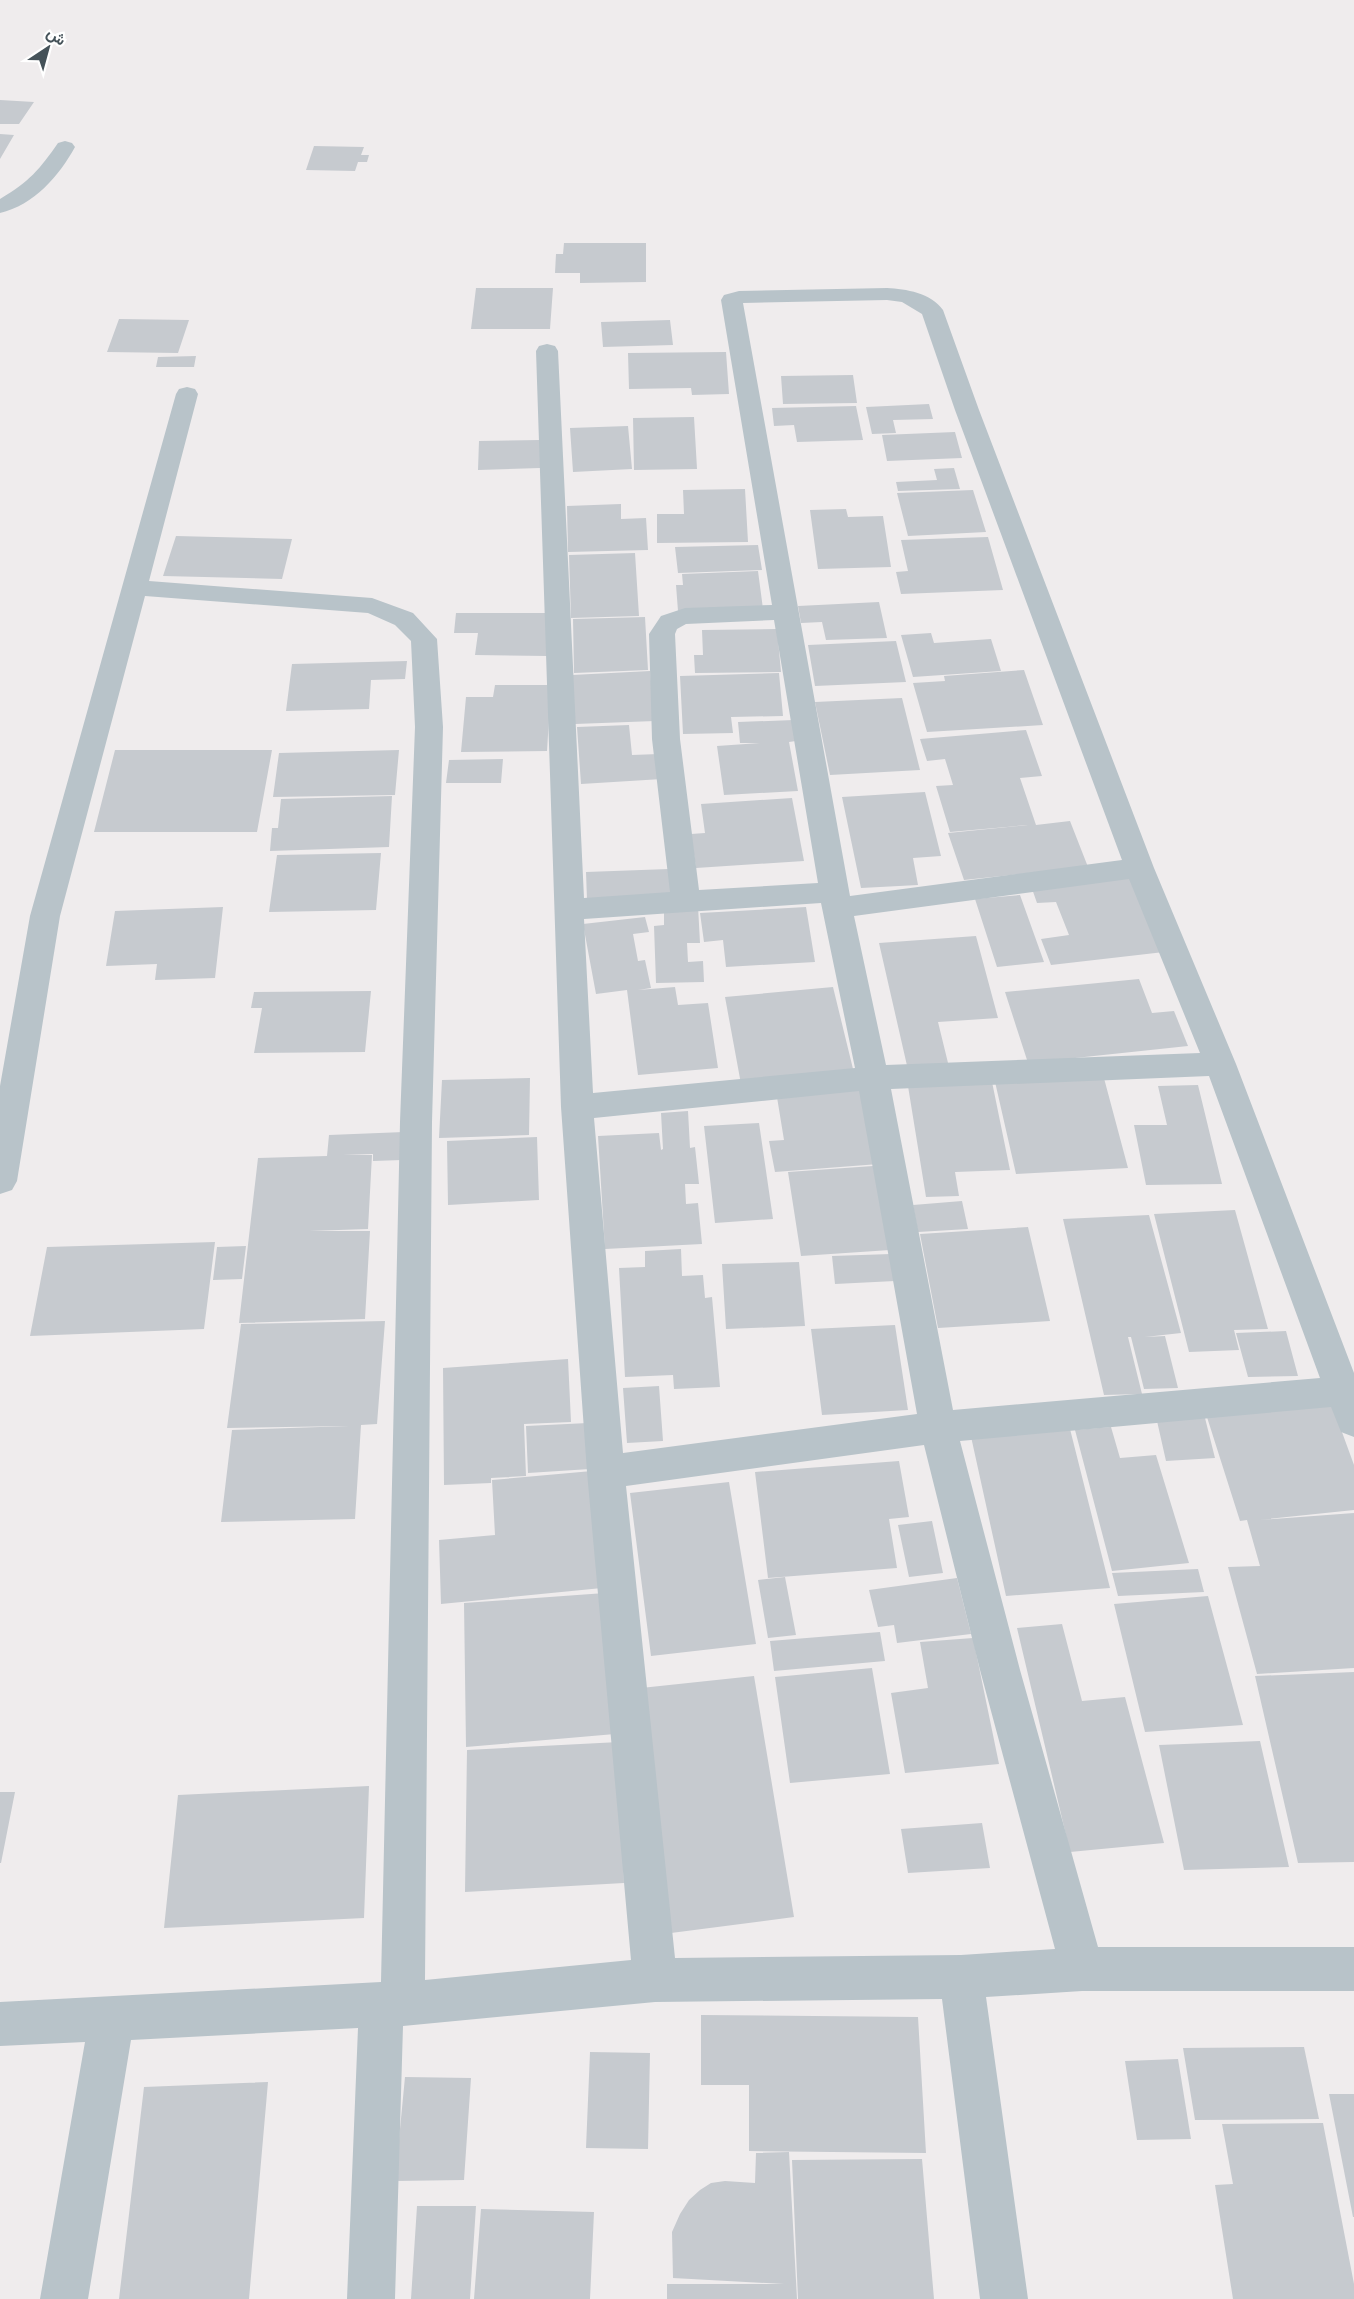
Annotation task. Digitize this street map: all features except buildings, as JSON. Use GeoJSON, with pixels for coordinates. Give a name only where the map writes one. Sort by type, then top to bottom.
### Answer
{"type":"FeatureCollection","features":[{"type":"Feature","properties":{"kind":"street"},"geometry":{"type":"LineString","coordinates":[[0,207],[41,182],[53,169],[65,147]]}},
{"type":"Feature","properties":{"kind":"street"},"geometry":{"type":"LineString","coordinates":[[606,1472],[938,1426],[1348,1406],[1220,1064],[1139,868],[967,410],[932,310],[906,296],[887,294],[739,297],[732,300],[836,900],[873,1078],[938,1426],[1000,1671],[1082,1969]]}},
{"type":"Feature","properties":{"kind":"street"},"geometry":{"type":"LineString","coordinates":[[547,351],[578,1107],[606,1472],[654,1980]]}},
{"type":"Feature","properties":{"kind":"street"},"geometry":{"type":"LineString","coordinates":[[0,1181],[45,915],[187,394]]}},
{"type":"Feature","properties":{"kind":"street"},"geometry":{"type":"LineString","coordinates":[[134,588],[372,606],[404,619],[424,639],[429,727],[392,2004],[371,2299]]}},
{"type":"Feature","properties":{"kind":"street"},"geometry":{"type":"LineString","coordinates":[[686,902],[666,739],[662,634],[665,625],[673,619],[685,616],[786,612]]}},
{"type":"Feature","properties":{"kind":"street"},"geometry":{"type":"LineString","coordinates":[[570,909],[686,902],[836,900],[1139,868]]}},
{"type":"Feature","properties":{"kind":"street"},"geometry":{"type":"LineString","coordinates":[[578,1107],[873,1078],[1220,1064]]}},
{"type":"Feature","properties":{"kind":"street"},"geometry":{"type":"LineString","coordinates":[[0,2024],[392,2004],[654,1980],[961,1977],[1082,1969],[1354,1968]]}},
{"type":"Feature","properties":{"kind":"street"},"geometry":{"type":"LineString","coordinates":[[961,1977],[1004,2299]]}},
{"type":"Feature","properties":{"kind":"street"},"geometry":{"type":"LineString","coordinates":[[64,2299],[112,2017]]}}]}
